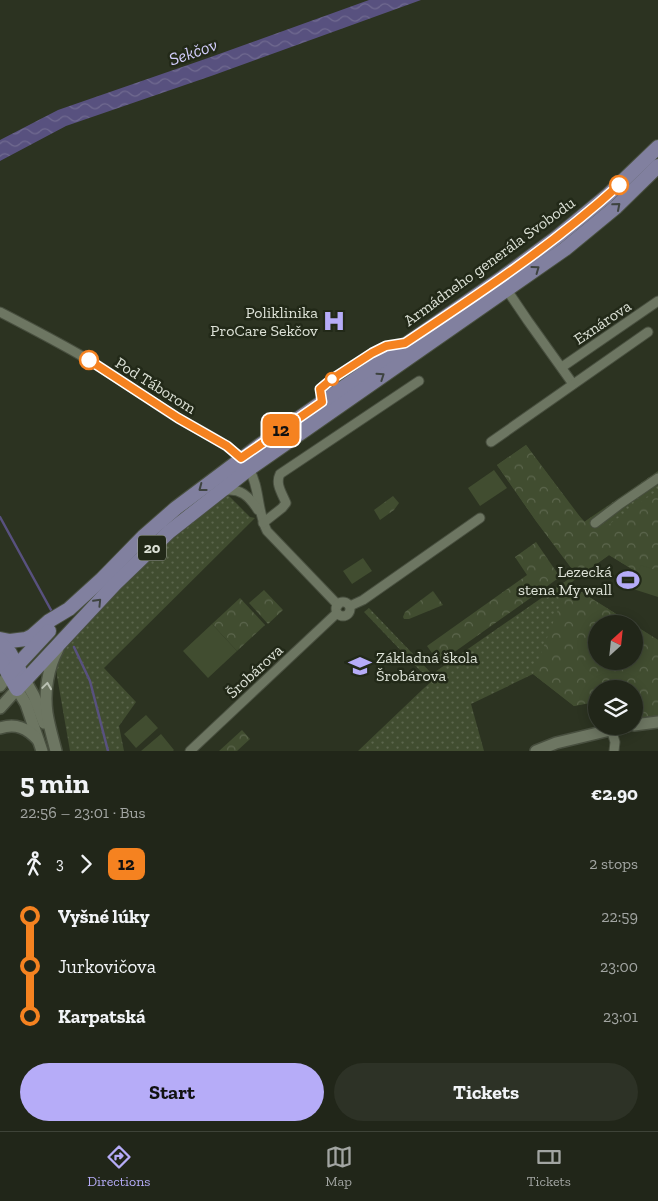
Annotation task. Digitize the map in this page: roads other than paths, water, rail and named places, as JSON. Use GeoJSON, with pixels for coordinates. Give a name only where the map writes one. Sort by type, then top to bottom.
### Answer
{"type":"FeatureCollection","features":[{"type":"Feature","properties":{"kind":"main road","name":"Armádneho generála Svobodu"},"geometry":{"type":"LineString","coordinates":[[505,283],[607,196],[658,147]]}},
{"type":"Feature","properties":{"kind":"main road","name":"Armádneho generála Svobodu"},"geometry":{"type":"LineString","coordinates":[[0,639],[10,641],[26,639],[32,636],[49,621],[69,609],[102,579],[144,536],[176,508],[245,464],[405,343],[565,249],[627,197],[658,166]]}},
{"type":"Feature","properties":{"kind":"main road","name":"Armádneho generála Svobodu"},"geometry":{"type":"LineString","coordinates":[[21,684],[116,584],[169,532],[220,492],[245,464]]}},
{"type":"Feature","properties":{"kind":"main road"},"geometry":{"type":"LineString","coordinates":[[13,670],[69,609]]}},
{"type":"Feature","properties":{"kind":"main road"},"geometry":{"type":"LineString","coordinates":[[0,643],[10,653],[13,670],[21,684]]}},
{"type":"Feature","properties":{"kind":"main road"},"geometry":{"type":"LineString","coordinates":[[0,659],[13,670]]}},
{"type":"Feature","properties":{"kind":"street"},"geometry":{"type":"LineString","coordinates":[[505,283],[528,321],[573,384]]}},
{"type":"Feature","properties":{"kind":"street","name":"Exnárova"},"geometry":{"type":"LineString","coordinates":[[562,367],[658,301]]}},
{"type":"Feature","properties":{"kind":"street","name":"Pod Táborom"},"geometry":{"type":"LineString","coordinates":[[0,312],[89,360],[227,446],[245,464]]}},
{"type":"Feature","properties":{"kind":"street"},"geometry":{"type":"LineString","coordinates":[[491,442],[648,332]]}},
{"type":"Feature","properties":{"kind":"street"},"geometry":{"type":"LineString","coordinates":[[262,519],[282,508],[286,503],[277,480],[280,474],[420,381]]}},
{"type":"Feature","properties":{"kind":"street"},"geometry":{"type":"LineString","coordinates":[[245,464],[253,478],[262,519]]}},
{"type":"Feature","properties":{"kind":"street"},"geometry":{"type":"LineString","coordinates":[[595,523],[658,478]]}},
{"type":"Feature","properties":{"kind":"street"},"geometry":{"type":"LineString","coordinates":[[220,492],[233,490],[242,492],[250,499],[267,531],[338,609],[341,602],[350,606],[363,600],[480,518]]}},
{"type":"Feature","properties":{"kind":"street","name":"Šrobárova"},"geometry":{"type":"LineString","coordinates":[[190,751],[338,609]]}},
{"type":"Feature","properties":{"kind":"street"},"geometry":{"type":"LineString","coordinates":[[55,751],[47,713],[46,693],[54,657],[64,637]]}},
{"type":"Feature","properties":{"kind":"street"},"geometry":{"type":"LineString","coordinates":[[0,686],[13,670]]}},
{"type":"Feature","properties":{"kind":"street"},"geometry":{"type":"LineString","coordinates":[[21,684],[34,696],[55,751]]}},
{"type":"Feature","properties":{"kind":"street"},"geometry":{"type":"LineString","coordinates":[[21,684],[24,700],[41,746]]}},
{"type":"Feature","properties":{"kind":"street","name":"Armádneho generála Svobodu"},"geometry":{"type":"LineString","coordinates":[[0,708],[21,684]]}},
{"type":"Feature","properties":{"kind":"street"},"geometry":{"type":"LineString","coordinates":[[643,724],[658,722]]}},
{"type":"Feature","properties":{"kind":"street"},"geometry":{"type":"LineString","coordinates":[[0,728],[12,726],[23,728],[31,733],[41,746]]}},
{"type":"Feature","properties":{"kind":"street"},"geometry":{"type":"LineString","coordinates":[[536,751],[556,743],[588,735]]}},
{"type":"Feature","properties":{"kind":"street"},"geometry":{"type":"LineString","coordinates":[[613,735],[614,751]]}},
{"type":"Feature","properties":{"kind":"water"},"geometry":{"type":"Polygon","coordinates":[[[369,0],[421,0],[66,126],[0,161],[0,140],[58,110],[369,0]]]}},
{"type":"Feature","properties":{"kind":"waterway"},"geometry":{"type":"LineString","coordinates":[[0,517],[51,610]]}},
{"type":"Feature","properties":{"kind":"waterway"},"geometry":{"type":"LineString","coordinates":[[74,647],[90,681],[108,751]]}},
{"type":"Feature","properties":{"kind":"place","name":"Poliklinika ProCare Sekčov"},"geometry":{"type":"Point","coordinates":[334,321]}},
{"type":"Feature","properties":{"kind":"place","name":"Lezecká stena My wall"},"geometry":{"type":"Point","coordinates":[628,580]}},
{"type":"Feature","properties":{"kind":"place","name":"Základná škola Šrobárova"},"geometry":{"type":"Point","coordinates":[360,666]}},
{"type":"Feature","properties":{"kind":"water label","name":"Sekčov"},"geometry":{"type":"Point","coordinates":[193,52]}}]}
